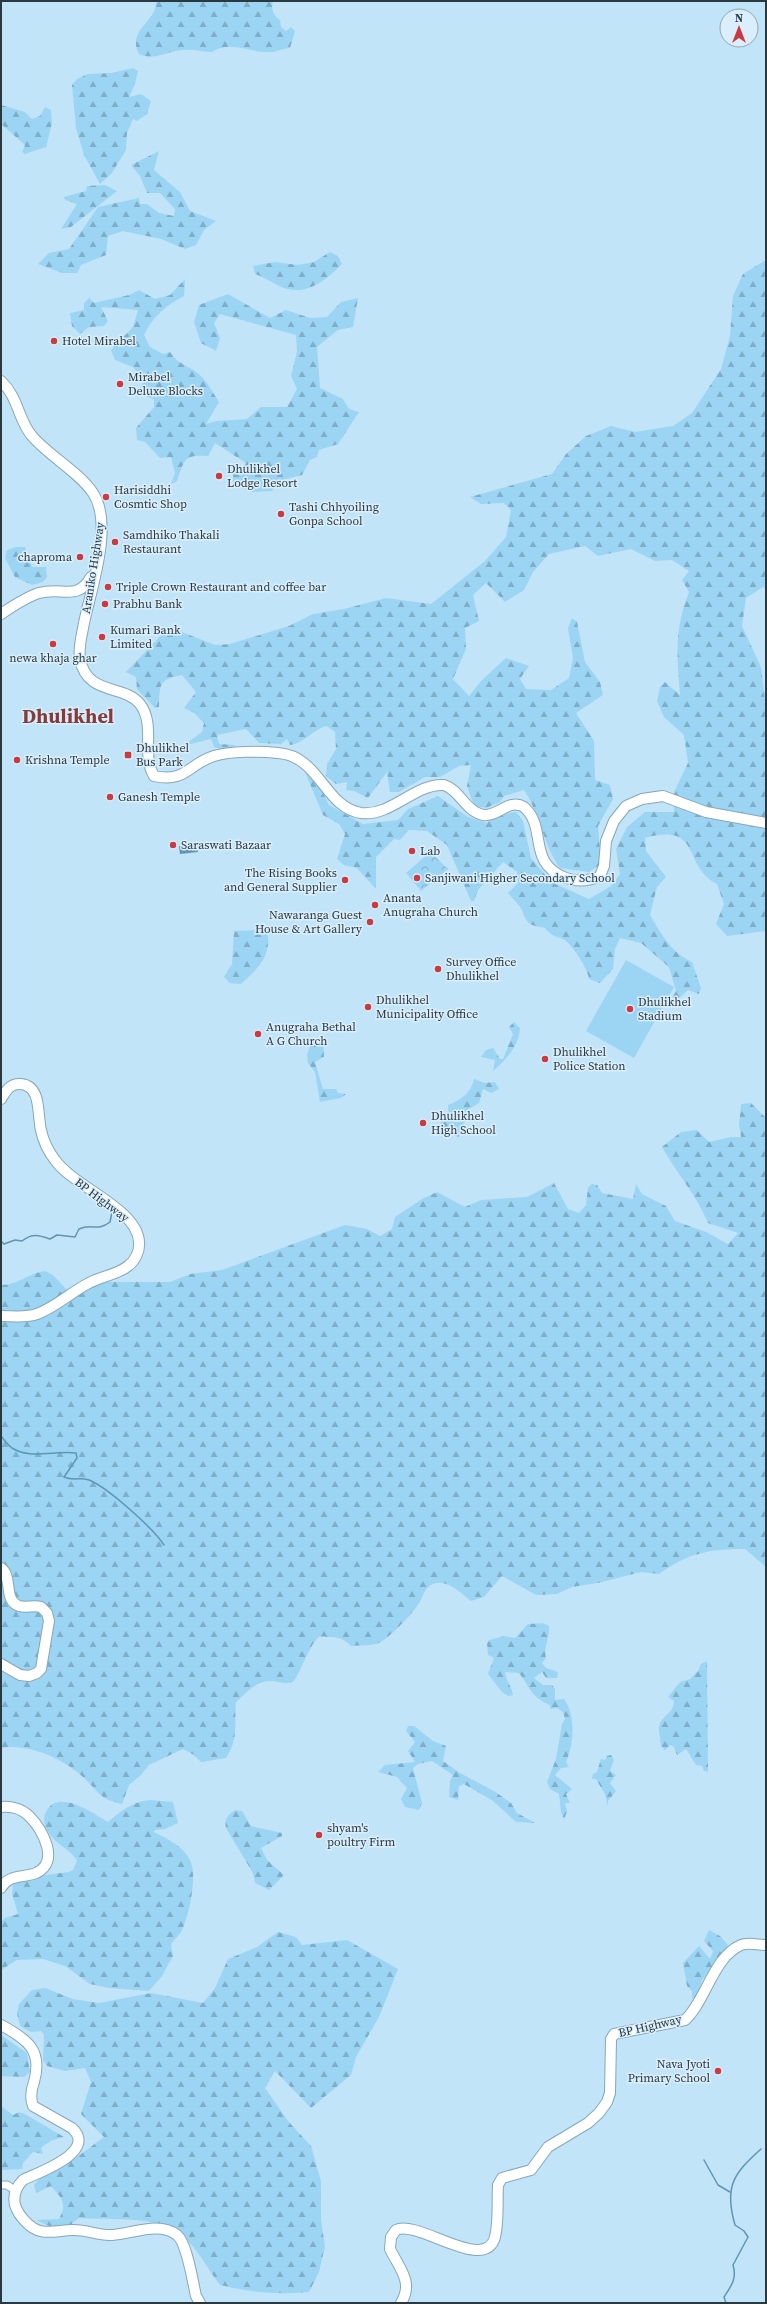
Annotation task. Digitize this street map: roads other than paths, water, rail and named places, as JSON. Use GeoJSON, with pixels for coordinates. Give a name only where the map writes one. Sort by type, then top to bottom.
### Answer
{"type":"FeatureCollection","features":[{"type":"Feature","properties":{"kind":"highway","name":"Araniko Highway"},"geometry":{"type":"LineString","coordinates":[[1,381],[10,390],[30,434],[94,494],[102,519],[96,564],[79,648],[80,660],[84,671],[92,681],[133,698],[140,704],[146,717],[150,755],[149,767],[154,776],[164,779],[178,777],[214,756],[228,753],[278,753],[293,756],[307,765],[344,805],[363,813],[381,810],[439,785],[451,789],[469,808],[482,815],[489,815],[512,805],[522,806],[531,816],[545,865],[556,873],[572,880],[584,881],[600,876],[604,866],[606,841],[614,821],[626,806],[642,799],[662,796],[706,812],[766,823]]}},
{"type":"Feature","properties":{"kind":"highway"},"geometry":{"type":"LineString","coordinates":[[1,614],[34,595],[49,591],[78,591],[86,587],[96,564]]}},
{"type":"Feature","properties":{"kind":"highway"},"geometry":{"type":"LineString","coordinates":[[69,592],[80,599],[86,613]]}},
{"type":"Feature","properties":{"kind":"highway","name":"BP Highway"},"geometry":{"type":"LineString","coordinates":[[1,1099],[9,1087],[14,1085],[25,1084],[35,1092],[40,1130],[54,1159],[71,1176],[128,1217],[135,1227],[139,1242],[139,1250],[124,1269],[89,1283],[37,1314],[26,1317],[1,1316]]}},
{"type":"Feature","properties":{"kind":"highway"},"geometry":{"type":"LineString","coordinates":[[1,1568],[6,1573],[11,1597],[14,1603],[22,1606],[41,1607],[47,1613],[48,1621],[43,1662],[36,1673],[29,1676],[20,1675],[1,1664]]}},
{"type":"Feature","properties":{"kind":"highway"},"geometry":{"type":"LineString","coordinates":[[1,1807],[17,1808],[27,1814],[37,1825],[45,1839],[48,1854],[42,1869],[35,1873],[13,1877],[1,1888]]}},
{"type":"Feature","properties":{"kind":"highway","name":"BP Highway"},"geometry":{"type":"LineString","coordinates":[[401,2303],[407,2287],[406,2279],[392,2253],[390,2243],[391,2237],[396,2230],[408,2228],[469,2250],[482,2250],[488,2247],[495,2236],[498,2185],[502,2178],[531,2170],[548,2147],[588,2123],[600,2113],[607,2102],[611,2082],[611,2039],[614,2034],[685,2020],[691,2014],[710,1980],[733,1950],[746,1944],[766,1946]]}},
{"type":"Feature","properties":{"kind":"highway"},"geometry":{"type":"LineString","coordinates":[[1,2025],[28,2043],[37,2056],[36,2074],[31,2097],[33,2106],[72,2128],[77,2133],[80,2141],[70,2156],[23,2180],[16,2191],[15,2201],[17,2210],[32,2228],[41,2232],[74,2230],[112,2235],[160,2229],[178,2236],[183,2245],[196,2296],[200,2303]]}},
{"type":"Feature","properties":{"kind":"street"},"geometry":{"type":"LineString","coordinates":[[1,2185],[7,2185],[16,2191]]}},
{"type":"Feature","properties":{"kind":"waterway"},"geometry":{"type":"LineString","coordinates":[[1,1241],[4,1244],[15,1240],[22,1241],[32,1236],[42,1236],[50,1239],[57,1235],[75,1237],[79,1229],[84,1227],[98,1227],[110,1222],[112,1212]]}},
{"type":"Feature","properties":{"kind":"waterway"},"geometry":{"type":"LineString","coordinates":[[1,1436],[12,1448],[19,1452],[35,1454],[76,1453],[77,1458],[64,1477],[70,1479],[89,1480],[97,1484],[118,1499],[140,1519],[164,1545]]}},
{"type":"Feature","properties":{"kind":"waterway"},"geometry":{"type":"LineString","coordinates":[[726,2303],[724,2297],[734,2278],[733,2265],[748,2237],[744,2231],[735,2225],[730,2201],[733,2182],[744,2166],[761,2149]]}},
{"type":"Feature","properties":{"kind":"waterway"},"geometry":{"type":"LineString","coordinates":[[704,2160],[718,2185],[730,2192]]}},
{"type":"Feature","properties":{"kind":"place","name":"Hotel Mirabel"},"geometry":{"type":"Point","coordinates":[54,341]}},
{"type":"Feature","properties":{"kind":"place","name":"Mirabel Deluxe Blocks"},"geometry":{"type":"Point","coordinates":[120,384]}},
{"type":"Feature","properties":{"kind":"place","name":"Dhulikhel Lodge Resort"},"geometry":{"type":"Point","coordinates":[219,476]}},
{"type":"Feature","properties":{"kind":"place","name":"Harisiddhi Cosmtic Shop"},"geometry":{"type":"Point","coordinates":[106,497]}},
{"type":"Feature","properties":{"kind":"place","name":"Tashi Chhyoiling Gonpa School"},"geometry":{"type":"Point","coordinates":[281,514]}},
{"type":"Feature","properties":{"kind":"place","name":"Samdhiko Thakali Restaurant"},"geometry":{"type":"Point","coordinates":[115,542]}},
{"type":"Feature","properties":{"kind":"place","name":"chaproma"},"geometry":{"type":"Point","coordinates":[80,557]}},
{"type":"Feature","properties":{"kind":"place","name":"Triple Crown Restaurant and coffee bar"},"geometry":{"type":"Point","coordinates":[108,587]}},
{"type":"Feature","properties":{"kind":"place","name":"Prabhu Bank"},"geometry":{"type":"Point","coordinates":[105,604]}},
{"type":"Feature","properties":{"kind":"place","name":"Kumari Bank Limited"},"geometry":{"type":"Point","coordinates":[102,637]}},
{"type":"Feature","properties":{"kind":"place","name":"newa khaja ghar"},"geometry":{"type":"Point","coordinates":[53,644]}},
{"type":"Feature","properties":{"kind":"place","name":"Dhulikhel Bus Park"},"geometry":{"type":"Point","coordinates":[128,755]}},
{"type":"Feature","properties":{"kind":"place","name":"Krishna Temple"},"geometry":{"type":"Point","coordinates":[17,760]}},
{"type":"Feature","properties":{"kind":"place","name":"Ganesh Temple"},"geometry":{"type":"Point","coordinates":[110,797]}},
{"type":"Feature","properties":{"kind":"place","name":"Saraswati Bazaar"},"geometry":{"type":"Point","coordinates":[173,845]}},
{"type":"Feature","properties":{"kind":"place","name":"Lab"},"geometry":{"type":"Point","coordinates":[412,851]}},
{"type":"Feature","properties":{"kind":"place","name":"Sanjiwani Higher Secondary School"},"geometry":{"type":"Point","coordinates":[417,878]}},
{"type":"Feature","properties":{"kind":"place","name":"The Rising Books and General Supplier"},"geometry":{"type":"Point","coordinates":[345,880]}},
{"type":"Feature","properties":{"kind":"place","name":"Ananta Anugraha Church"},"geometry":{"type":"Point","coordinates":[375,905]}},
{"type":"Feature","properties":{"kind":"place","name":"Nawaranga Guest House & Art Gallery"},"geometry":{"type":"Point","coordinates":[370,922]}},
{"type":"Feature","properties":{"kind":"place","name":"Survey Office Dhulikhel"},"geometry":{"type":"Point","coordinates":[438,969]}},
{"type":"Feature","properties":{"kind":"place","name":"Dhulikhel Municipality Office"},"geometry":{"type":"Point","coordinates":[368,1007]}},
{"type":"Feature","properties":{"kind":"place","name":"Dhulikhel Stadium"},"geometry":{"type":"Point","coordinates":[630,1009]}},
{"type":"Feature","properties":{"kind":"place","name":"Anugraha Bethal A G Church"},"geometry":{"type":"Point","coordinates":[258,1034]}},
{"type":"Feature","properties":{"kind":"place","name":"Dhulikhel Police Station"},"geometry":{"type":"Point","coordinates":[545,1059]}},
{"type":"Feature","properties":{"kind":"place","name":"Dhulikhel High School"},"geometry":{"type":"Point","coordinates":[423,1123]}},
{"type":"Feature","properties":{"kind":"place","name":"shyam's poultry Firm"},"geometry":{"type":"Point","coordinates":[319,1835]}},
{"type":"Feature","properties":{"kind":"place","name":"Nava Jyoti Primary School"},"geometry":{"type":"Point","coordinates":[718,2071]}},
{"type":"Feature","properties":{"kind":"district","name":"Dhulikhel"},"geometry":{"type":"Point","coordinates":[68,716]}}]}
